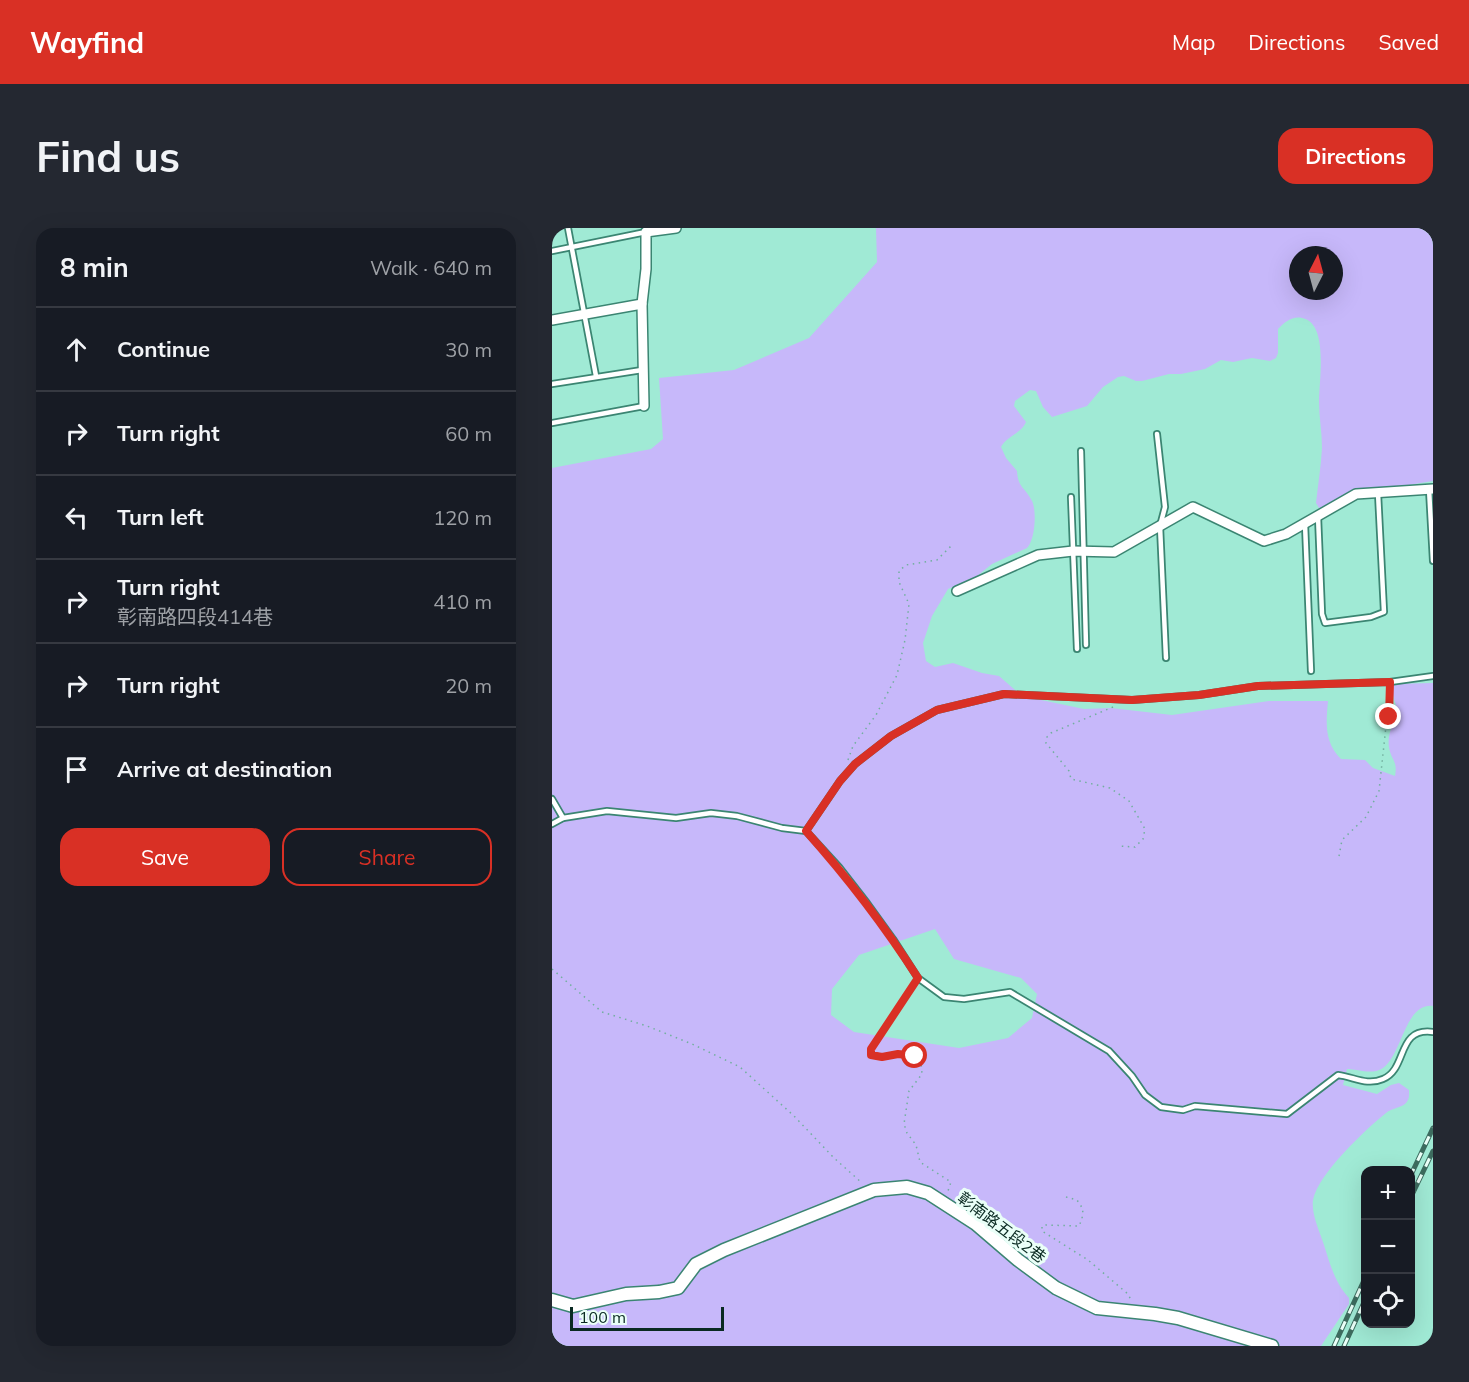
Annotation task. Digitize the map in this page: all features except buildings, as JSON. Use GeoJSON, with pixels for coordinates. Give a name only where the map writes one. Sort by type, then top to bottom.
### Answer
{"type":"FeatureCollection","features":[{"type":"Feature","properties":{"kind":"street"},"geometry":{"type":"LineString","coordinates":[[644,406],[642,304],[646,269],[646,230],[676,228]]}},
{"type":"Feature","properties":{"kind":"street"},"geometry":{"type":"LineString","coordinates":[[552,320],[642,304]]}},
{"type":"Feature","properties":{"kind":"street"},"geometry":{"type":"LineString","coordinates":[[957,591],[1038,555],[1084,550],[1114,552],[1193,507],[1264,541],[1287,534],[1356,494],[1431,489]]}},
{"type":"Feature","properties":{"kind":"street","name":"彰南路五段2巷"},"geometry":{"type":"LineString","coordinates":[[552,1300],[573,1305],[626,1294],[659,1292],[678,1287],[696,1264],[724,1250],[874,1190],[907,1187],[928,1192],[976,1224],[1018,1260],[1056,1288],[1097,1308],[1178,1318],[1272,1346]]}},
{"type":"Feature","properties":{"kind":"lane"},"geometry":{"type":"LineString","coordinates":[[568,228],[596,376]]}},
{"type":"Feature","properties":{"kind":"lane"},"geometry":{"type":"LineString","coordinates":[[552,251],[646,230]]}},
{"type":"Feature","properties":{"kind":"lane"},"geometry":{"type":"LineString","coordinates":[[552,384],[642,370]]}},
{"type":"Feature","properties":{"kind":"lane"},"geometry":{"type":"LineString","coordinates":[[552,423],[644,406]]}},
{"type":"Feature","properties":{"kind":"lane"},"geometry":{"type":"LineString","coordinates":[[1157,434],[1165,507],[1160,526],[1166,658]]}},
{"type":"Feature","properties":{"kind":"lane"},"geometry":{"type":"LineString","coordinates":[[1081,451],[1086,645]]}},
{"type":"Feature","properties":{"kind":"lane"},"geometry":{"type":"LineString","coordinates":[[1431,489],[1433,561]]}},
{"type":"Feature","properties":{"kind":"lane"},"geometry":{"type":"LineString","coordinates":[[1318,516],[1322,614],[1325,623],[1371,617],[1384,612],[1378,492]]}},
{"type":"Feature","properties":{"kind":"lane"},"geometry":{"type":"LineString","coordinates":[[1071,496],[1077,649]]}},
{"type":"Feature","properties":{"kind":"lane"},"geometry":{"type":"LineString","coordinates":[[1305,523],[1311,671]]}},
{"type":"Feature","properties":{"kind":"lane"},"geometry":{"type":"LineString","coordinates":[[806,831],[840,781],[855,764],[891,736],[937,710],[1004,694],[1132,700],[1199,695],[1258,686],[1390,682],[1433,676]]}},
{"type":"Feature","properties":{"kind":"lane"},"geometry":{"type":"LineString","coordinates":[[552,799],[563,818]]}},
{"type":"Feature","properties":{"kind":"lane"},"geometry":{"type":"LineString","coordinates":[[552,824],[563,818],[607,811],[676,818],[711,813],[806,831],[839,867],[867,903],[918,978],[944,998],[963,999],[1010,992],[1109,1052],[1132,1076],[1145,1095],[1161,1107],[1183,1110],[1195,1106],[1287,1114],[1338,1075],[1364,1082],[1383,1080],[1390,1075],[1406,1044],[1414,1034],[1424,1030],[1433,1032]]}},
{"type":"Feature","properties":{"kind":"path"},"geometry":{"type":"LineString","coordinates":[[846,763],[853,746],[876,716],[897,675],[905,640],[909,604],[899,582],[899,570],[906,565],[937,560],[951,546]]}},
{"type":"Feature","properties":{"kind":"path"},"geometry":{"type":"LineString","coordinates":[[1339,856],[1342,840],[1366,817],[1379,790],[1389,717],[1390,682]]}},
{"type":"Feature","properties":{"kind":"path"},"geometry":{"type":"LineString","coordinates":[[1114,707],[1051,733],[1046,742],[1069,771],[1071,779],[1110,789],[1129,801],[1145,829],[1143,839],[1135,847],[1118,846]]}},
{"type":"Feature","properties":{"kind":"path"},"geometry":{"type":"LineString","coordinates":[[552,969],[602,1012],[647,1026],[740,1067],[794,1116],[834,1158],[863,1184],[874,1190]]}},
{"type":"Feature","properties":{"kind":"path"},"geometry":{"type":"LineString","coordinates":[[918,978],[871,1049],[871,1055],[915,1056],[921,1062],[922,1074],[909,1092],[904,1124],[907,1133],[916,1145],[920,1162],[951,1182],[944,1204]]}},
{"type":"Feature","properties":{"kind":"path"},"geometry":{"type":"LineString","coordinates":[[1066,1197],[1077,1200],[1083,1209],[1079,1226],[1046,1225],[1042,1227],[1042,1231],[1088,1260],[1128,1294],[1136,1312]]}},
{"type":"Feature","properties":{"kind":"shaded area"},"geometry":{"type":"Polygon","coordinates":[[[876,228],[1433,228],[1433,481],[1353,494],[1337,503],[1319,508],[1316,503],[1322,448],[1319,402],[1321,354],[1316,330],[1310,322],[1302,318],[1292,319],[1278,329],[1278,353],[1276,358],[1270,361],[1252,358],[1233,362],[1221,360],[1205,369],[1169,374],[1142,381],[1124,376],[1118,377],[1103,387],[1087,406],[1052,417],[1043,407],[1036,391],[1030,390],[1015,401],[1014,406],[1026,422],[1024,426],[1001,447],[1006,458],[1017,471],[1020,484],[1034,506],[1034,525],[1030,544],[1027,548],[992,564],[977,576],[948,589],[932,616],[923,643],[926,661],[935,667],[953,663],[999,676],[1022,696],[1084,709],[1111,708],[1172,715],[1269,701],[1328,701],[1327,732],[1335,753],[1341,759],[1365,760],[1373,768],[1395,776],[1396,767],[1390,751],[1389,738],[1398,713],[1390,684],[1433,683],[1433,1006],[1423,1007],[1415,1013],[1387,1065],[1371,1072],[1347,1069],[1343,1085],[1377,1094],[1399,1083],[1409,1090],[1409,1096],[1406,1103],[1386,1113],[1344,1153],[1324,1178],[1313,1200],[1315,1217],[1331,1266],[1340,1286],[1349,1298],[1349,1304],[1321,1346],[552,1346],[552,468],[651,449],[663,439],[659,378],[734,370],[809,338],[877,262],[876,228]],[[935,929],[859,955],[832,989],[831,1015],[854,1032],[959,1048],[1008,1038],[1032,1018],[1037,994],[1021,978],[954,959],[935,929]]]}},
{"type":"Feature","properties":{"kind":"railway"},"geometry":{"type":"LineString","coordinates":[[1415,1166],[1433,1128]]}},
{"type":"Feature","properties":{"kind":"railway"},"geometry":{"type":"LineString","coordinates":[[1415,1189],[1433,1151]]}},
{"type":"Feature","properties":{"kind":"railway"},"geometry":{"type":"LineString","coordinates":[[1334,1346],[1361,1287]]}},
{"type":"Feature","properties":{"kind":"railway"},"geometry":{"type":"LineString","coordinates":[[1344,1346],[1361,1309]]}},
{"type":"Feature","properties":{"kind":"route"},"geometry":{"type":"LineString","coordinates":[[915,1056],[898,1054],[875,1057],[871,1055],[871,1049],[918,978],[867,903],[839,867],[806,831],[840,781],[855,764],[891,736],[937,710],[1004,694],[1132,700],[1199,695],[1258,686],[1390,682],[1389,717]]}}]}
